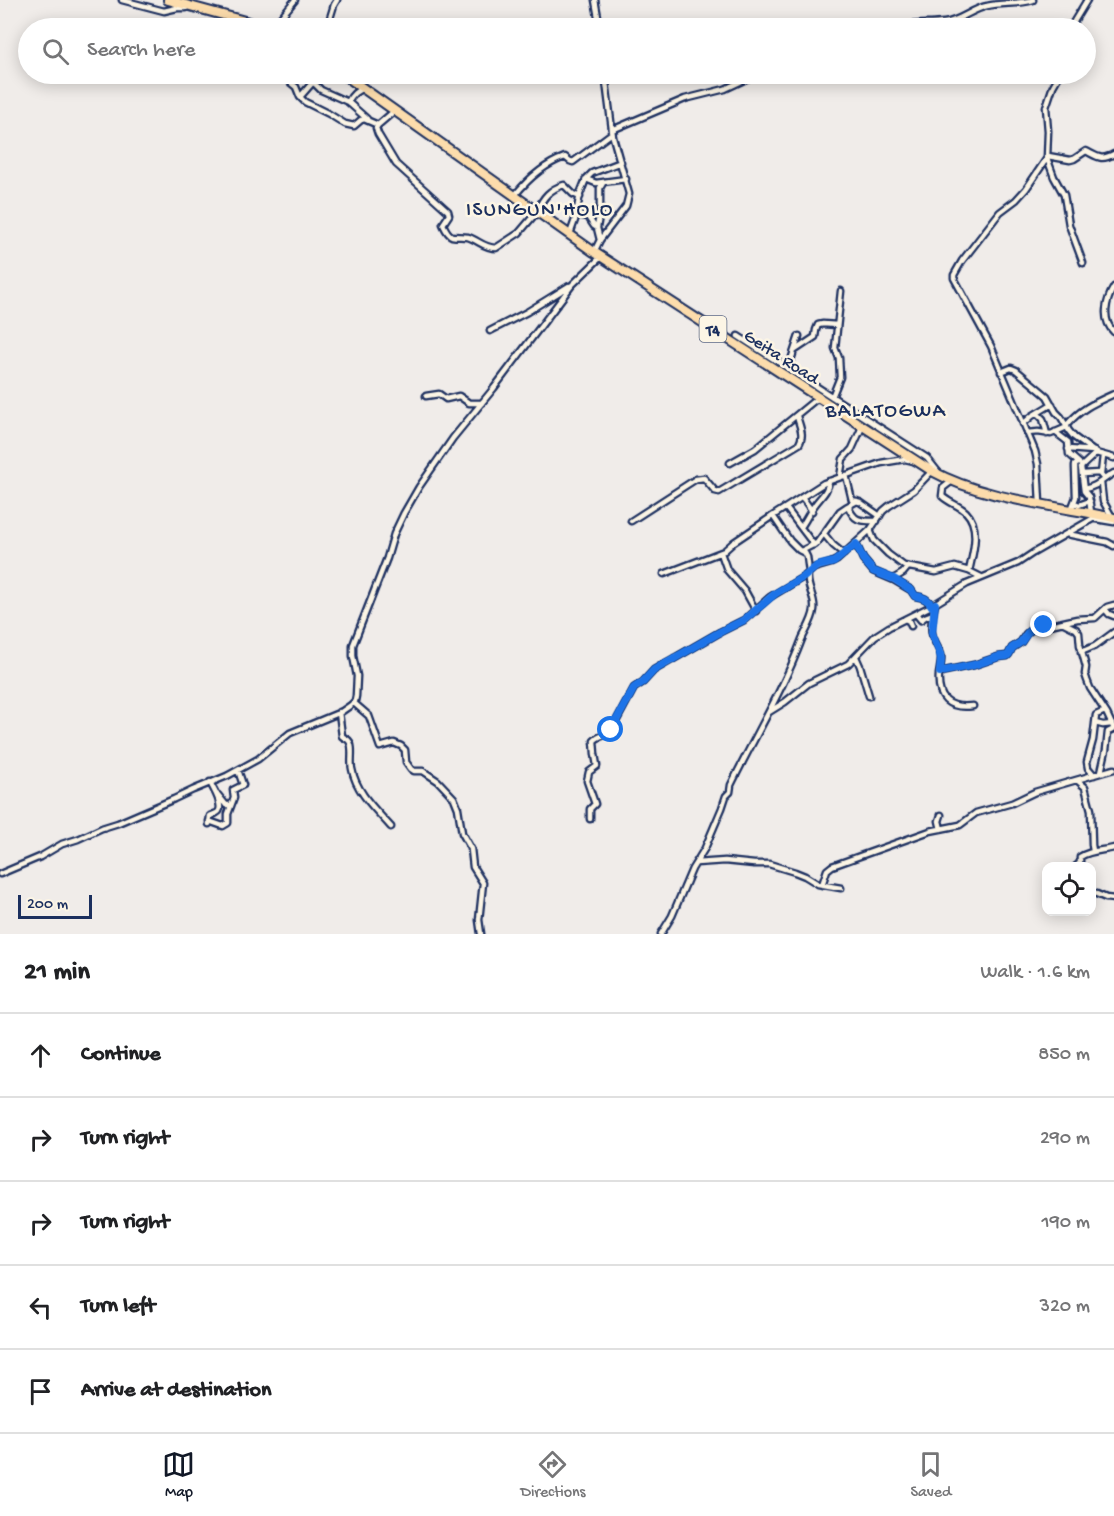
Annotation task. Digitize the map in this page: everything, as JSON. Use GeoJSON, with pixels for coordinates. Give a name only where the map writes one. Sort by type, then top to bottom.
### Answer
{"type":"FeatureCollection","features":[{"type":"Feature","properties":{"kind":"highway"},"geometry":{"type":"LineString","coordinates":[[168,0],[232,18]]}},
{"type":"Feature","properties":{"kind":"highway","name":"Geita Road"},"geometry":{"type":"LineString","coordinates":[[358,84],[594,252],[916,462],[968,488],[1040,504],[1073,506],[1093,516],[1103,515],[1114,519]]}},
{"type":"Feature","properties":{"kind":"street"},"geometry":{"type":"LineString","coordinates":[[122,0],[164,11],[187,8],[220,18]]}},
{"type":"Feature","properties":{"kind":"street"},"geometry":{"type":"LineString","coordinates":[[280,18],[295,0]]}},
{"type":"Feature","properties":{"kind":"street"},"geometry":{"type":"LineString","coordinates":[[331,18],[337,0]]}},
{"type":"Feature","properties":{"kind":"street"},"geometry":{"type":"LineString","coordinates":[[595,0],[598,18]]}},
{"type":"Feature","properties":{"kind":"street"},"geometry":{"type":"LineString","coordinates":[[962,18],[987,6],[1025,3],[1033,0]]}},
{"type":"Feature","properties":{"kind":"street"},"geometry":{"type":"LineString","coordinates":[[1076,18],[1087,0]]}},
{"type":"Feature","properties":{"kind":"street"},"geometry":{"type":"LineString","coordinates":[[292,84],[305,102],[349,126],[354,126],[362,119],[378,125]]}},
{"type":"Feature","properties":{"kind":"street"},"geometry":{"type":"LineString","coordinates":[[300,97],[310,84]]}},
{"type":"Feature","properties":{"kind":"street"},"geometry":{"type":"LineString","coordinates":[[314,84],[321,90],[348,102],[369,121]]}},
{"type":"Feature","properties":{"kind":"street"},"geometry":{"type":"LineString","coordinates":[[594,252],[628,202],[629,194],[612,131],[606,84]]}},
{"type":"Feature","properties":{"kind":"street"},"geometry":{"type":"LineString","coordinates":[[515,195],[521,187],[550,163],[566,157],[573,162],[612,131],[685,99],[736,84]]}},
{"type":"Feature","properties":{"kind":"street"},"geometry":{"type":"LineString","coordinates":[[1054,84],[1046,107],[1047,157],[1064,195],[1069,225],[1083,263]]}},
{"type":"Feature","properties":{"kind":"street"},"geometry":{"type":"LineString","coordinates":[[348,102],[357,90],[364,88]]}},
{"type":"Feature","properties":{"kind":"street"},"geometry":{"type":"LineString","coordinates":[[396,111],[378,125],[376,128],[378,134],[396,164],[448,211],[449,215],[443,224],[452,236],[462,236],[492,248],[499,247],[519,233],[538,211],[545,195],[564,185],[580,197]]}},
{"type":"Feature","properties":{"kind":"street"},"geometry":{"type":"LineString","coordinates":[[1047,157],[1070,160],[1086,150],[1097,158],[1106,158],[1114,154]]}},
{"type":"Feature","properties":{"kind":"street"},"geometry":{"type":"LineString","coordinates":[[1040,504],[1037,457],[990,346],[954,275],[995,219],[1026,189],[1047,157]]}},
{"type":"Feature","properties":{"kind":"street"},"geometry":{"type":"LineString","coordinates":[[570,234],[577,215],[582,185],[586,179],[592,173],[621,162]]}},
{"type":"Feature","properties":{"kind":"street"},"geometry":{"type":"LineString","coordinates":[[586,179],[603,183],[626,179]]}},
{"type":"Feature","properties":{"kind":"street"},"geometry":{"type":"LineString","coordinates":[[600,240],[597,228],[600,188],[603,183]]}},
{"type":"Feature","properties":{"kind":"street"},"geometry":{"type":"LineString","coordinates":[[577,215],[588,217],[597,228]]}},
{"type":"Feature","properties":{"kind":"street"},"geometry":{"type":"LineString","coordinates":[[0,874],[40,857],[62,844],[118,823],[238,770],[258,759],[290,733],[354,703],[357,676],[353,645],[404,513],[435,462],[572,285],[602,256]]}},
{"type":"Feature","properties":{"kind":"street"},"geometry":{"type":"LineString","coordinates":[[490,332],[572,285]]}},
{"type":"Feature","properties":{"kind":"street"},"geometry":{"type":"LineString","coordinates":[[1114,287],[1109,295],[1106,316],[1107,325],[1114,332]]}},
{"type":"Feature","properties":{"kind":"street"},"geometry":{"type":"LineString","coordinates":[[832,397],[840,377],[835,348],[841,291]]}},
{"type":"Feature","properties":{"kind":"street"},"geometry":{"type":"LineString","coordinates":[[794,351],[815,337],[818,325],[837,325]]}},
{"type":"Feature","properties":{"kind":"street"},"geometry":{"type":"LineString","coordinates":[[738,336],[927,458],[943,477]]}},
{"type":"Feature","properties":{"kind":"street"},"geometry":{"type":"LineString","coordinates":[[788,369],[799,336]]}},
{"type":"Feature","properties":{"kind":"street"},"geometry":{"type":"LineString","coordinates":[[1001,372],[1014,368],[1047,396],[1074,437],[1095,452],[1114,458]]}},
{"type":"Feature","properties":{"kind":"street"},"geometry":{"type":"LineString","coordinates":[[1028,434],[1038,432],[1047,434],[1066,427],[1079,412],[1114,393]]}},
{"type":"Feature","properties":{"kind":"street"},"geometry":{"type":"LineString","coordinates":[[426,396],[439,394],[446,399],[459,396],[469,403],[482,403]]}},
{"type":"Feature","properties":{"kind":"street"},"geometry":{"type":"LineString","coordinates":[[730,463],[755,449],[815,400],[820,399]]}},
{"type":"Feature","properties":{"kind":"street"},"geometry":{"type":"LineString","coordinates":[[1023,424],[1037,412],[1052,404]]}},
{"type":"Feature","properties":{"kind":"street"},"geometry":{"type":"LineString","coordinates":[[1037,412],[1043,419],[1047,434]]}},
{"type":"Feature","properties":{"kind":"street"},"geometry":{"type":"LineString","coordinates":[[631,521],[696,479],[704,478],[715,491],[719,492],[799,444],[802,434],[797,416]]}},
{"type":"Feature","properties":{"kind":"street"},"geometry":{"type":"LineString","coordinates":[[863,428],[852,449],[843,459],[843,476],[852,500],[857,501],[878,518]]}},
{"type":"Feature","properties":{"kind":"street"},"geometry":{"type":"LineString","coordinates":[[1054,432],[1069,444],[1070,456],[1080,465],[1084,489],[1093,516]]}},
{"type":"Feature","properties":{"kind":"street"},"geometry":{"type":"LineString","coordinates":[[1068,449],[1095,452]]}},
{"type":"Feature","properties":{"kind":"street"},"geometry":{"type":"LineString","coordinates":[[1089,501],[1073,506],[1075,465],[1080,465],[1095,452]]}},
{"type":"Feature","properties":{"kind":"street"},"geometry":{"type":"LineString","coordinates":[[1103,456],[1101,474],[1103,501],[1114,519]]}},
{"type":"Feature","properties":{"kind":"street"},"geometry":{"type":"LineString","coordinates":[[664,574],[721,553],[773,516],[829,481],[881,463],[905,459],[916,462]]}},
{"type":"Feature","properties":{"kind":"street"},"geometry":{"type":"LineString","coordinates":[[590,819],[590,808],[595,804],[587,781],[590,772],[597,766],[594,741],[607,735],[611,730],[634,688],[659,666],[744,620],[776,593],[817,566],[834,562],[844,555],[870,530],[889,506],[914,490],[932,471]]}},
{"type":"Feature","properties":{"kind":"street"},"geometry":{"type":"LineString","coordinates":[[1084,489],[1095,486],[1114,473]]}},
{"type":"Feature","properties":{"kind":"street"},"geometry":{"type":"LineString","coordinates":[[1082,474],[1101,474]]}},
{"type":"Feature","properties":{"kind":"street"},"geometry":{"type":"LineString","coordinates":[[801,527],[814,505],[826,491],[829,481]]}},
{"type":"Feature","properties":{"kind":"street"},"geometry":{"type":"LineString","coordinates":[[952,482],[943,488],[942,496],[965,511],[973,523],[975,537],[969,571]]}},
{"type":"Feature","properties":{"kind":"street"},"geometry":{"type":"LineString","coordinates":[[802,497],[812,511]]}},
{"type":"Feature","properties":{"kind":"street"},"geometry":{"type":"LineString","coordinates":[[801,551],[814,545],[840,511],[857,501]]}},
{"type":"Feature","properties":{"kind":"street"},"geometry":{"type":"LineString","coordinates":[[848,506],[858,520],[878,518]]}},
{"type":"Feature","properties":{"kind":"street"},"geometry":{"type":"LineString","coordinates":[[786,508],[814,545]]}},
{"type":"Feature","properties":{"kind":"street"},"geometry":{"type":"LineString","coordinates":[[662,934],[695,863],[705,848],[726,796],[730,792],[731,784],[796,657],[814,612],[807,582],[807,557],[790,541],[773,516]]}},
{"type":"Feature","properties":{"kind":"street"},"geometry":{"type":"LineString","coordinates":[[768,712],[802,688],[848,664],[875,636],[889,627],[934,605],[959,588],[1018,563],[1093,516],[1114,519]]}},
{"type":"Feature","properties":{"kind":"street"},"geometry":{"type":"LineString","coordinates":[[870,530],[874,540],[904,567],[936,572],[955,567],[981,578]]}},
{"type":"Feature","properties":{"kind":"street"},"geometry":{"type":"LineString","coordinates":[[824,534],[844,555]]}},
{"type":"Feature","properties":{"kind":"street"},"geometry":{"type":"LineString","coordinates":[[1067,534],[1107,542],[1114,546]]}},
{"type":"Feature","properties":{"kind":"street"},"geometry":{"type":"LineString","coordinates":[[856,544],[863,559],[873,571],[893,579],[911,590],[915,596],[922,596],[934,605]]}},
{"type":"Feature","properties":{"kind":"street"},"geometry":{"type":"LineString","coordinates":[[721,553],[727,570],[746,591],[756,611]]}},
{"type":"Feature","properties":{"kind":"street"},"geometry":{"type":"LineString","coordinates":[[893,579],[908,567]]}},
{"type":"Feature","properties":{"kind":"street"},"geometry":{"type":"LineString","coordinates":[[934,605],[932,633],[941,659],[940,692],[943,698],[953,705],[973,706]]}},
{"type":"Feature","properties":{"kind":"street"},"geometry":{"type":"LineString","coordinates":[[940,672],[1007,656],[1029,631],[1044,625],[1095,618],[1114,605]]}},
{"type":"Feature","properties":{"kind":"street"},"geometry":{"type":"LineString","coordinates":[[1105,609],[1114,616]]}},
{"type":"Feature","properties":{"kind":"street"},"geometry":{"type":"LineString","coordinates":[[916,614],[920,620],[933,614]]}},
{"type":"Feature","properties":{"kind":"street"},"geometry":{"type":"LineString","coordinates":[[905,619],[909,621],[910,626]]}},
{"type":"Feature","properties":{"kind":"street"},"geometry":{"type":"LineString","coordinates":[[1064,622],[1079,633],[1081,652],[1086,667],[1085,676],[1113,727]]}},
{"type":"Feature","properties":{"kind":"street"},"geometry":{"type":"LineString","coordinates":[[1081,652],[1095,646],[1114,632]]}},
{"type":"Feature","properties":{"kind":"street"},"geometry":{"type":"LineString","coordinates":[[856,657],[869,696]]}},
{"type":"Feature","properties":{"kind":"street"},"geometry":{"type":"LineString","coordinates":[[354,703],[369,716],[380,747],[394,743],[401,746],[405,750],[406,762],[411,769],[423,771],[437,779],[454,798],[462,833],[471,849],[473,867],[483,883],[479,923],[481,934]]}},
{"type":"Feature","properties":{"kind":"street"},"geometry":{"type":"LineString","coordinates":[[1094,775],[1087,764],[1090,751],[1098,741],[1096,715],[1105,711]]}},
{"type":"Feature","properties":{"kind":"street"},"geometry":{"type":"LineString","coordinates":[[339,712],[342,736],[349,741],[352,747],[351,764],[355,782],[391,827]]}},
{"type":"Feature","properties":{"kind":"street"},"geometry":{"type":"LineString","coordinates":[[1095,723],[1113,727]]}},
{"type":"Feature","properties":{"kind":"street"},"geometry":{"type":"LineString","coordinates":[[1101,772],[1100,755],[1106,746],[1108,732],[1113,727]]}},
{"type":"Feature","properties":{"kind":"street"},"geometry":{"type":"LineString","coordinates":[[1098,741],[1106,746]]}},
{"type":"Feature","properties":{"kind":"street"},"geometry":{"type":"LineString","coordinates":[[1090,751],[1100,755]]}},
{"type":"Feature","properties":{"kind":"street"},"geometry":{"type":"LineString","coordinates":[[822,885],[827,870],[832,866],[941,829],[963,824],[976,813],[1009,804],[1035,792],[1114,769]]}},
{"type":"Feature","properties":{"kind":"street"},"geometry":{"type":"LineString","coordinates":[[213,789],[219,801],[219,808],[218,812],[210,816],[209,823],[226,825],[234,798],[233,790],[243,785],[238,770]]}},
{"type":"Feature","properties":{"kind":"street"},"geometry":{"type":"LineString","coordinates":[[1077,780],[1084,788],[1091,810],[1093,851]]}},
{"type":"Feature","properties":{"kind":"street"},"geometry":{"type":"LineString","coordinates":[[207,784],[226,806],[232,805]]}},
{"type":"Feature","properties":{"kind":"street"},"geometry":{"type":"LineString","coordinates":[[941,815],[939,820],[941,829]]}},
{"type":"Feature","properties":{"kind":"street"},"geometry":{"type":"LineString","coordinates":[[1080,862],[1080,857],[1093,851],[1114,848]]}},
{"type":"Feature","properties":{"kind":"street"},"geometry":{"type":"LineString","coordinates":[[695,863],[725,861],[769,864],[791,870],[822,885],[841,888]]}},
{"type":"Feature","properties":{"kind":"street"},"geometry":{"type":"LineString","coordinates":[[1096,894],[1114,899]]}},
{"type":"Feature","properties":{"kind":"district","name":"ISUNGUN'HOLO"},"geometry":{"type":"Point","coordinates":[540,208]}},
{"type":"Feature","properties":{"kind":"district","name":"BALATOGWA"},"geometry":{"type":"Point","coordinates":[886,409]}},
{"type":"Feature","properties":{"kind":"route"},"geometry":{"type":"LineString","coordinates":[[611,730],[634,688],[654,670],[744,620],[770,597],[817,566],[831,564],[856,544],[863,559],[874,572],[905,586],[915,596],[922,596],[929,601],[932,606],[935,604],[932,633],[939,648],[940,672],[1007,656],[1029,631],[1044,625]]}}]}
